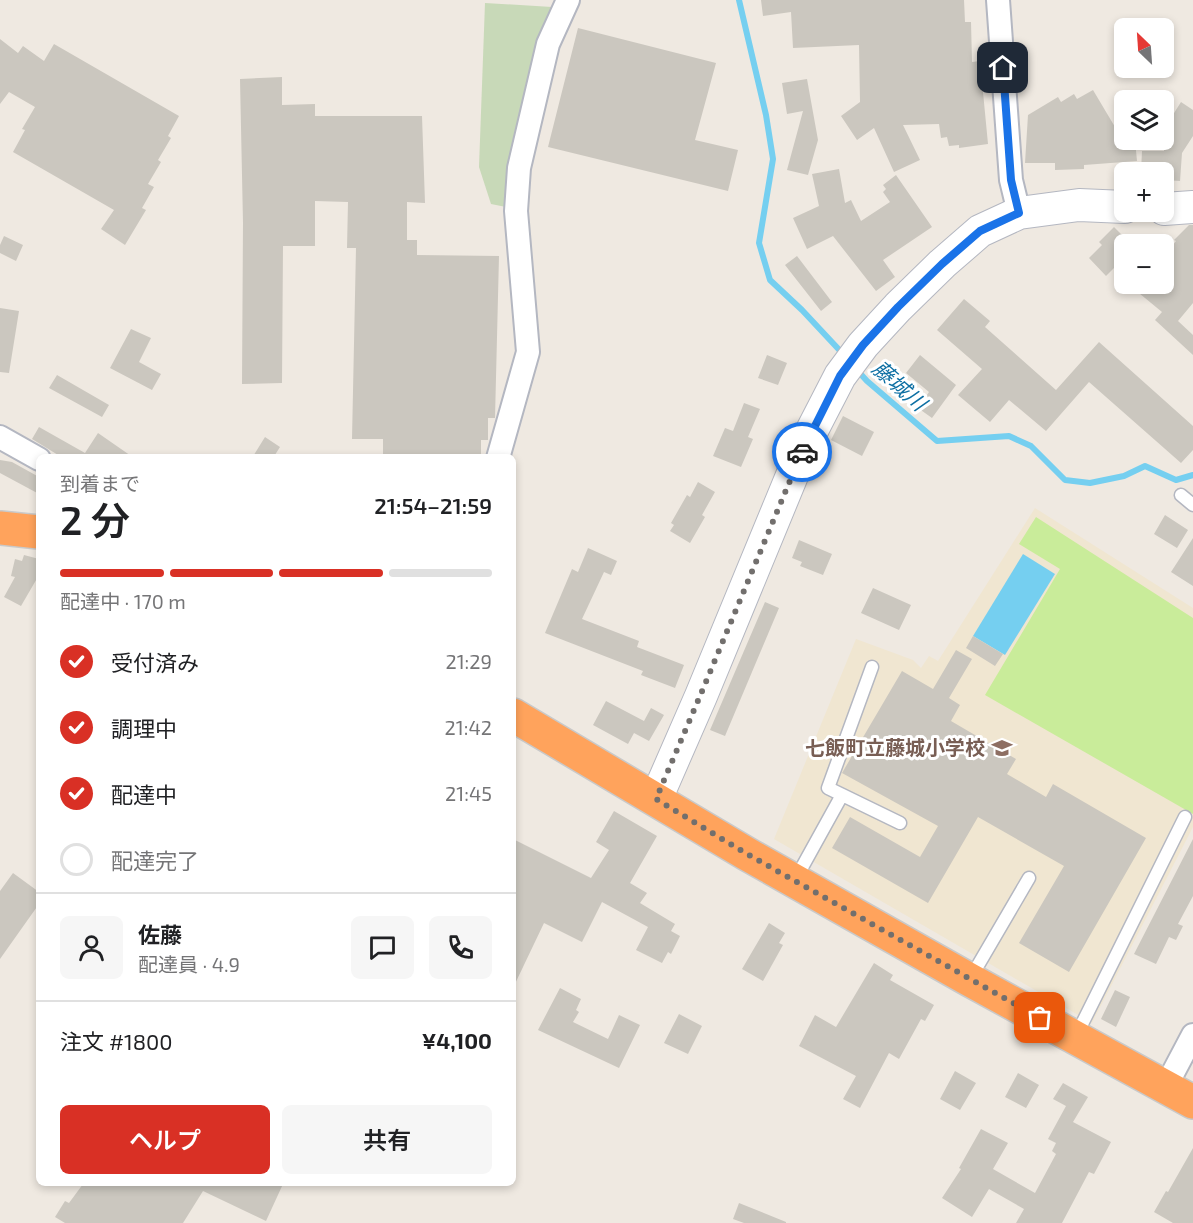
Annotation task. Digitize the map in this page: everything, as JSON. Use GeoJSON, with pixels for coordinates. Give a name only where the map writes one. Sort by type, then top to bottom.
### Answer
{"type":"FeatureCollection","features":[{"type":"Feature","properties":{"kind":"highway"},"geometry":{"type":"LineString","coordinates":[[0,528],[36,532]]}},
{"type":"Feature","properties":{"kind":"highway"},"geometry":{"type":"LineString","coordinates":[[516,718],[795,881],[1179,1095]]}},
{"type":"Feature","properties":{"kind":"street"},"geometry":{"type":"LineString","coordinates":[[499,454],[528,352],[516,211],[519,168],[548,44],[568,0]]}},
{"type":"Feature","properties":{"kind":"street"},"geometry":{"type":"LineString","coordinates":[[998,0],[1011,180],[1019,213]]}},
{"type":"Feature","properties":{"kind":"street"},"geometry":{"type":"LineString","coordinates":[[656,799],[805,444],[840,376],[863,345],[913,292],[980,231],[1019,213],[1078,205],[1114,207]]}},
{"type":"Feature","properties":{"kind":"street"},"geometry":{"type":"LineString","coordinates":[[1174,209],[1193,207]]}},
{"type":"Feature","properties":{"kind":"street"},"geometry":{"type":"LineString","coordinates":[[0,437],[36,457]]}},
{"type":"Feature","properties":{"kind":"street"},"geometry":{"type":"LineString","coordinates":[[1179,1095],[1193,1035]]}},
{"type":"Feature","properties":{"kind":"lane"},"geometry":{"type":"LineString","coordinates":[[1181,495],[1193,505]]}},
{"type":"Feature","properties":{"kind":"lane"},"geometry":{"type":"LineString","coordinates":[[872,667],[828,788],[900,823]]}},
{"type":"Feature","properties":{"kind":"lane"},"geometry":{"type":"LineString","coordinates":[[795,881],[842,795]]}},
{"type":"Feature","properties":{"kind":"lane"},"geometry":{"type":"LineString","coordinates":[[1075,1038],[1185,817]]}},
{"type":"Feature","properties":{"kind":"lane"},"geometry":{"type":"LineString","coordinates":[[970,980],[1029,878]]}},
{"type":"Feature","properties":{"kind":"shaded area","name":"七飯町立藤城小学校"},"geometry":{"type":"Polygon","coordinates":[[[1035,508],[1193,608],[1193,827],[1092,1023],[774,839],[856,639],[913,660],[921,668],[929,656],[938,661],[1035,508]]]}},
{"type":"Feature","properties":{"kind":"green space"},"geometry":{"type":"Polygon","coordinates":[[[485,3],[552,7],[506,207],[491,204],[479,167],[485,3]]]}},
{"type":"Feature","properties":{"kind":"green space"},"geometry":{"type":"Polygon","coordinates":[[[1036,517],[1193,618],[1193,814],[985,695],[1060,569],[1019,544],[1036,517]]]}},
{"type":"Feature","properties":{"kind":"water"},"geometry":{"type":"Polygon","coordinates":[[[1023,554],[1055,574],[1005,655],[973,636],[1023,554]]]}},
{"type":"Feature","properties":{"kind":"building"},"geometry":{"type":"Polygon","coordinates":[[[761,0],[964,0],[965,22],[971,22],[972,62],[980,61],[988,144],[959,148],[959,145],[949,146],[947,137],[941,138],[939,124],[903,125],[920,160],[894,172],[874,128],[857,140],[841,116],[860,102],[859,45],[793,48],[791,12],[763,16],[761,0]]]}},
{"type":"Feature","properties":{"kind":"building"},"geometry":{"type":"Polygon","coordinates":[[[578,28],[716,63],[695,140],[738,150],[728,191],[548,147],[578,28]]]}},
{"type":"Feature","properties":{"kind":"building"},"geometry":{"type":"Polygon","coordinates":[[[0,39],[18,53],[23,46],[44,61],[54,44],[179,116],[168,136],[171,138],[158,160],[161,162],[148,184],[154,187],[142,208],[146,210],[125,245],[101,229],[114,210],[13,152],[25,130],[22,129],[35,107],[9,92],[0,104],[0,39]]]}},
{"type":"Feature","properties":{"kind":"building"},"geometry":{"type":"Polygon","coordinates":[[[282,77],[282,105],[315,104],[315,116],[422,116],[425,203],[407,202],[407,240],[417,240],[417,255],[499,256],[495,418],[488,418],[488,440],[481,440],[481,454],[383,454],[383,439],[352,439],[356,248],[347,248],[348,202],[315,201],[315,246],[283,246],[282,383],[242,384],[243,223],[240,79],[282,77]]]}},
{"type":"Feature","properties":{"kind":"building"},"geometry":{"type":"Polygon","coordinates":[[[807,79],[818,140],[808,175],[787,170],[803,111],[787,114],[782,83],[807,79]]]}},
{"type":"Feature","properties":{"kind":"building"},"geometry":{"type":"Polygon","coordinates":[[[1093,90],[1114,125],[1114,150],[1136,150],[1137,161],[1084,165],[1084,169],[1055,170],[1055,163],[1025,163],[1028,115],[1058,97],[1061,102],[1074,94],[1077,99],[1093,90]]]}},
{"type":"Feature","properties":{"kind":"building"},"geometry":{"type":"Polygon","coordinates":[[[1181,102],[1193,110],[1193,136],[1182,153],[1180,181],[1174,181],[1174,162],[1141,162],[1142,151],[1174,150],[1174,113],[1181,102]]]}},
{"type":"Feature","properties":{"kind":"building"},"geometry":{"type":"Polygon","coordinates":[[[839,169],[845,203],[851,200],[861,221],[890,202],[883,192],[886,189],[883,185],[896,175],[932,227],[883,260],[895,277],[876,291],[833,236],[807,249],[793,218],[819,206],[812,174],[839,169]]]}},
{"type":"Feature","properties":{"kind":"building"},"geometry":{"type":"Polygon","coordinates":[[[1189,225],[1193,225],[1193,303],[1178,321],[1193,335],[1193,355],[1155,320],[1162,312],[1140,294],[1174,294],[1174,244],[1176,241],[1174,240],[1189,225]]]}},
{"type":"Feature","properties":{"kind":"building"},"geometry":{"type":"Polygon","coordinates":[[[1114,227],[1121,234],[1114,234],[1114,268],[1106,276],[1089,258],[1102,245],[1099,242],[1114,227]]]}},
{"type":"Feature","properties":{"kind":"building"},"geometry":{"type":"Polygon","coordinates":[[[4,236],[23,245],[16,261],[0,253],[0,245],[4,236]]]}},
{"type":"Feature","properties":{"kind":"building"},"geometry":{"type":"Polygon","coordinates":[[[797,256],[832,302],[821,311],[785,265],[797,256]]]}},
{"type":"Feature","properties":{"kind":"building"},"geometry":{"type":"Polygon","coordinates":[[[964,299],[990,321],[985,327],[1056,390],[1099,342],[1193,426],[1193,450],[1181,463],[1089,382],[1046,431],[1009,400],[990,422],[958,395],[982,369],[937,330],[964,299]]]}},
{"type":"Feature","properties":{"kind":"building"},"geometry":{"type":"Polygon","coordinates":[[[0,308],[19,311],[9,373],[0,372],[0,308]]]}},
{"type":"Feature","properties":{"kind":"building"},"geometry":{"type":"Polygon","coordinates":[[[131,329],[151,338],[139,362],[161,374],[152,390],[110,368],[131,329]]]}},
{"type":"Feature","properties":{"kind":"building"},"geometry":{"type":"Polygon","coordinates":[[[767,355],[787,363],[778,385],[758,378],[767,355]]]}},
{"type":"Feature","properties":{"kind":"building"},"geometry":{"type":"Polygon","coordinates":[[[920,355],[956,385],[932,418],[918,408],[929,392],[906,373],[920,355]]]}},
{"type":"Feature","properties":{"kind":"building"},"geometry":{"type":"Polygon","coordinates":[[[57,375],[109,405],[102,417],[49,388],[57,375]]]}},
{"type":"Feature","properties":{"kind":"building"},"geometry":{"type":"Polygon","coordinates":[[[744,403],[760,409],[748,437],[753,439],[741,467],[713,456],[725,428],[733,431],[744,403]]]}},
{"type":"Feature","properties":{"kind":"building"},"geometry":{"type":"Polygon","coordinates":[[[843,416],[874,432],[862,456],[831,440],[843,416]]]}},
{"type":"Feature","properties":{"kind":"building"},"geometry":{"type":"Polygon","coordinates":[[[39,427],[85,453],[98,433],[128,454],[56,454],[32,439],[39,427]]]}},
{"type":"Feature","properties":{"kind":"building"},"geometry":{"type":"Polygon","coordinates":[[[265,437],[280,447],[276,454],[254,454],[265,437]]]}},
{"type":"Feature","properties":{"kind":"building"},"geometry":{"type":"Polygon","coordinates":[[[0,460],[12,462],[36,475],[36,492],[0,473],[0,460]]]}},
{"type":"Feature","properties":{"kind":"building"},"geometry":{"type":"Polygon","coordinates":[[[698,482],[715,492],[702,515],[705,517],[690,543],[670,531],[674,525],[671,523],[687,495],[690,497],[698,482]]]}},
{"type":"Feature","properties":{"kind":"building"},"geometry":{"type":"Polygon","coordinates":[[[1165,515],[1188,530],[1177,548],[1154,534],[1165,515]]]}},
{"type":"Feature","properties":{"kind":"building"},"geometry":{"type":"Polygon","coordinates":[[[1193,538],[1193,586],[1171,572],[1193,538]]]}},
{"type":"Feature","properties":{"kind":"building"},"geometry":{"type":"Polygon","coordinates":[[[799,540],[832,554],[823,575],[800,566],[802,562],[792,558],[799,540]]]}},
{"type":"Feature","properties":{"kind":"building"},"geometry":{"type":"Polygon","coordinates":[[[588,548],[617,561],[611,575],[604,572],[582,619],[639,641],[637,647],[684,665],[675,688],[641,675],[643,671],[545,633],[572,569],[578,572],[588,548]]]}},
{"type":"Feature","properties":{"kind":"building"},"geometry":{"type":"Polygon","coordinates":[[[24,555],[36,558],[36,580],[21,606],[4,597],[15,577],[11,576],[15,559],[22,561],[24,555]]]}},
{"type":"Feature","properties":{"kind":"building"},"geometry":{"type":"Polygon","coordinates":[[[873,588],[911,605],[899,630],[861,613],[873,588]]]}},
{"type":"Feature","properties":{"kind":"building"},"geometry":{"type":"Polygon","coordinates":[[[765,602],[779,608],[725,736],[710,730],[765,602]]]}},
{"type":"Feature","properties":{"kind":"building"},"geometry":{"type":"Polygon","coordinates":[[[973,636],[1003,654],[995,666],[966,648],[973,636]]]}},
{"type":"Feature","properties":{"kind":"building"},"geometry":{"type":"Polygon","coordinates":[[[956,650],[972,659],[949,698],[960,705],[951,721],[1016,759],[1007,774],[1046,797],[1053,784],[1146,838],[1069,972],[1019,943],[1064,866],[978,817],[928,903],[832,848],[850,817],[920,857],[938,826],[842,773],[902,671],[933,689],[956,650]]]}},
{"type":"Feature","properties":{"kind":"building"},"geometry":{"type":"Polygon","coordinates":[[[606,701],[644,721],[651,708],[664,715],[649,741],[634,733],[628,744],[593,725],[606,701]]]}},
{"type":"Feature","properties":{"kind":"building"},"geometry":{"type":"Polygon","coordinates":[[[614,811],[657,836],[630,883],[647,893],[640,903],[675,924],[671,931],[680,936],[671,954],[668,952],[662,963],[636,950],[648,927],[602,902],[582,942],[544,923],[516,982],[516,840],[591,878],[609,850],[596,842],[614,811]]]}},
{"type":"Feature","properties":{"kind":"building"},"geometry":{"type":"Polygon","coordinates":[[[1193,839],[1193,896],[1178,924],[1183,926],[1176,940],[1169,937],[1156,964],[1134,954],[1193,839]]]}},
{"type":"Feature","properties":{"kind":"building"},"geometry":{"type":"Polygon","coordinates":[[[13,873],[36,890],[36,908],[0,959],[0,891],[13,873]]]}},
{"type":"Feature","properties":{"kind":"building"},"geometry":{"type":"Polygon","coordinates":[[[769,923],[785,933],[779,943],[783,945],[763,981],[742,969],[769,923]]]}},
{"type":"Feature","properties":{"kind":"building"},"geometry":{"type":"Polygon","coordinates":[[[874,963],[893,975],[890,980],[934,1005],[925,1021],[921,1019],[899,1059],[889,1053],[860,1108],[843,1099],[856,1076],[799,1046],[815,1015],[836,1027],[874,963]]]}},
{"type":"Feature","properties":{"kind":"building"},"geometry":{"type":"Polygon","coordinates":[[[560,988],[581,999],[576,1010],[579,1012],[573,1022],[608,1039],[619,1015],[640,1025],[619,1068],[538,1030],[560,988]]]}},
{"type":"Feature","properties":{"kind":"building"},"geometry":{"type":"Polygon","coordinates":[[[1115,990],[1130,997],[1116,1027],[1101,1019],[1115,990]]]}},
{"type":"Feature","properties":{"kind":"building"},"geometry":{"type":"Polygon","coordinates":[[[679,1014],[702,1026],[688,1054],[664,1043],[679,1014]]]}},
{"type":"Feature","properties":{"kind":"building"},"geometry":{"type":"Polygon","coordinates":[[[955,1071],[976,1083],[960,1110],[940,1099],[955,1071]]]}},
{"type":"Feature","properties":{"kind":"building"},"geometry":{"type":"Polygon","coordinates":[[[1018,1073],[1039,1085],[1026,1108],[1005,1097],[1018,1073]]]}},
{"type":"Feature","properties":{"kind":"building"},"geometry":{"type":"Polygon","coordinates":[[[1063,1083],[1088,1097],[1073,1122],[1111,1142],[1094,1174],[1089,1172],[1062,1223],[1016,1223],[1024,1209],[989,1189],[972,1217],[942,1198],[961,1169],[959,1168],[981,1129],[1008,1143],[993,1169],[1035,1193],[1056,1154],[1052,1151],[1056,1143],[1048,1139],[1066,1106],[1053,1099],[1063,1083]]]}},
{"type":"Feature","properties":{"kind":"building"},"geometry":{"type":"Polygon","coordinates":[[[1193,1148],[1193,1223],[1173,1223],[1154,1212],[1193,1148]]]}},
{"type":"Feature","properties":{"kind":"building"},"geometry":{"type":"Polygon","coordinates":[[[82,1186],[282,1186],[266,1221],[203,1191],[183,1223],[65,1223],[55,1217],[65,1201],[69,1203],[82,1186]]]}},
{"type":"Feature","properties":{"kind":"building"},"geometry":{"type":"Polygon","coordinates":[[[739,1203],[786,1223],[744,1223],[733,1219],[739,1203]]]}},
{"type":"Feature","properties":{"kind":"waterway","name":"藤城川"},"geometry":{"type":"LineString","coordinates":[[739,0],[766,115],[773,159],[759,243],[770,280],[844,355]]}},
{"type":"Feature","properties":{"kind":"waterway","name":"藤城川"},"geometry":{"type":"LineString","coordinates":[[857,370],[937,441],[1009,436],[1031,446],[1065,480],[1090,483],[1124,476],[1145,466],[1176,480],[1193,475]]}},
{"type":"Feature","properties":{"kind":"way so far"},"geometry":{"type":"LineString","coordinates":[[802,452],[656,799],[747,854],[1040,1018]]}},
{"type":"Feature","properties":{"kind":"place","name":"七飯町立藤城小学校"},"geometry":{"type":"Point","coordinates":[1002,748]}},
{"type":"Feature","properties":{"kind":"route"},"geometry":{"type":"LineString","coordinates":[[802,452],[840,376],[863,345],[942,264],[980,231],[1019,213],[1011,180],[1003,68]]}}]}
